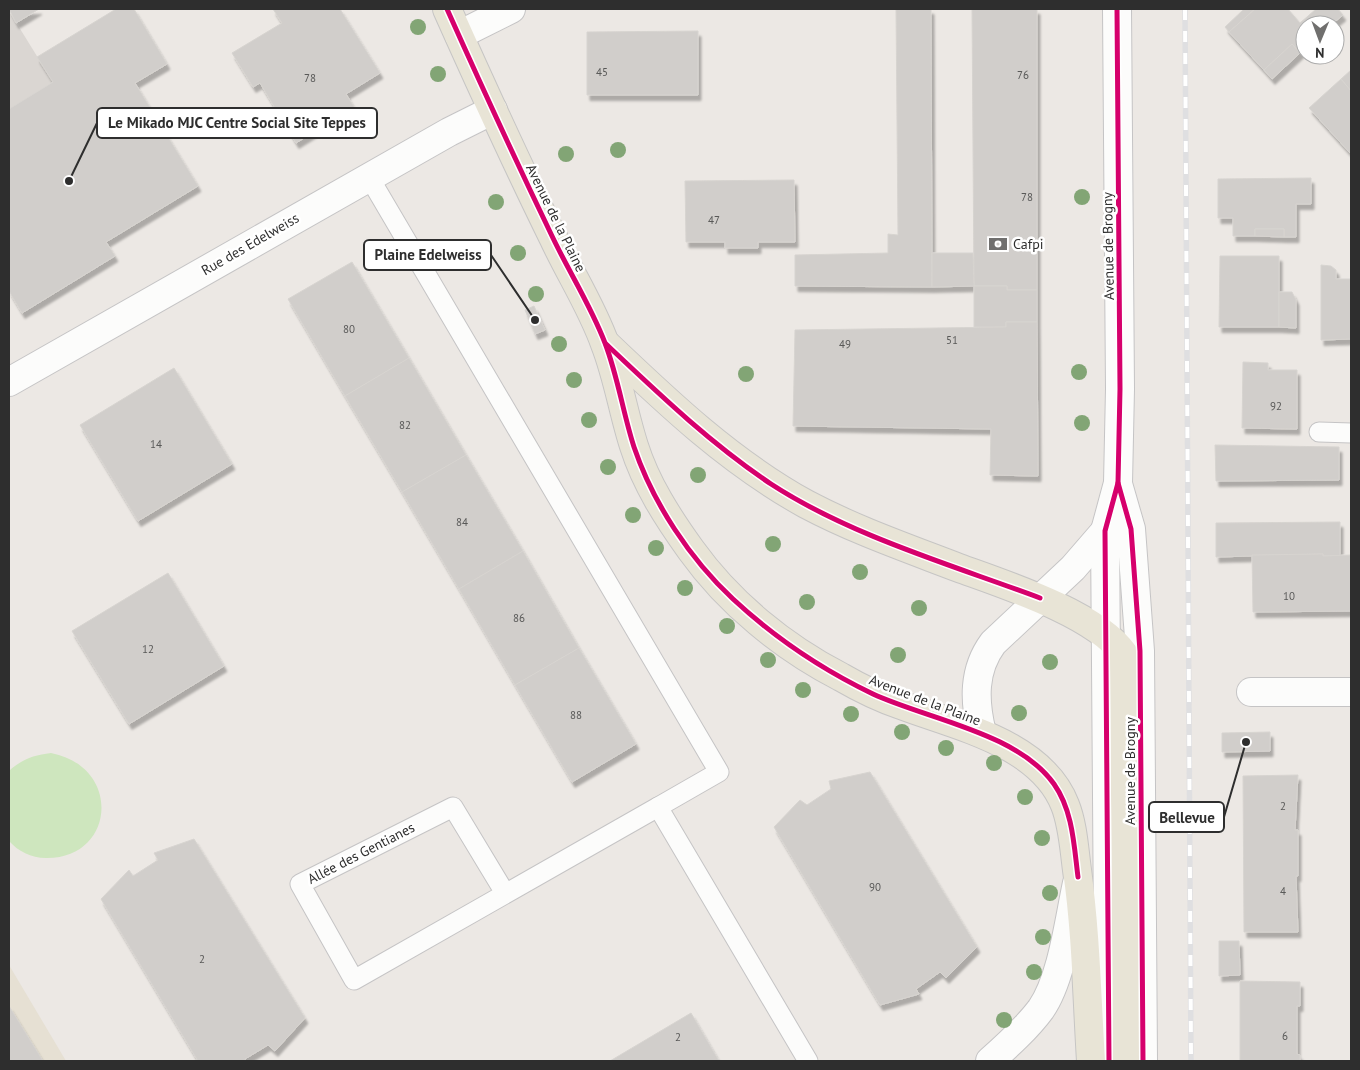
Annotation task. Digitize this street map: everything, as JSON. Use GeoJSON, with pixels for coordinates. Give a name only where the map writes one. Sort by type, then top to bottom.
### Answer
{"type":"FeatureCollection","features":[{"type":"Feature","properties":{"kind":"main road","name":"Avenue de la Plaine"},"geometry":{"type":"LineString","coordinates":[[447,9],[493,110],[605,343],[635,448],[652,489],[670,520],[693,553],[730,596],[754,618],[810,661],[901,706],[982,733],[1039,769],[1054,784],[1065,803],[1071,823],[1078,877]]}},
{"type":"Feature","properties":{"kind":"main road"},"geometry":{"type":"LineString","coordinates":[[459,35],[511,9]]}},
{"type":"Feature","properties":{"kind":"main road","name":"Avenue de Brogny"},"geometry":{"type":"LineString","coordinates":[[1109,1061],[1105,531],[1118,483],[1120,380],[1117,9]]}},
{"type":"Feature","properties":{"kind":"main road","name":"Rue des Edelweiss"},"geometry":{"type":"LineString","coordinates":[[9,382],[369,177],[493,110]]}},
{"type":"Feature","properties":{"kind":"main road"},"geometry":{"type":"LineString","coordinates":[[605,343],[691,424],[772,484],[837,519],[1040,598],[1105,633]]}},
{"type":"Feature","properties":{"kind":"main road","name":"Avenue de Brogny"},"geometry":{"type":"LineString","coordinates":[[1118,483],[1131,529],[1140,651],[1143,1061]]}},
{"type":"Feature","properties":{"kind":"main road"},"geometry":{"type":"LineString","coordinates":[[982,733],[977,714],[976,690],[983,657],[993,643],[1072,568],[1105,531]]}},
{"type":"Feature","properties":{"kind":"main road","name":"Avenue de Brogny"},"geometry":{"type":"LineString","coordinates":[[1105,633],[1124,654],[1126,1061]]}},
{"type":"Feature","properties":{"kind":"main road"},"geometry":{"type":"LineString","coordinates":[[1251,692],[1351,692]]}},
{"type":"Feature","properties":{"kind":"main road"},"geometry":{"type":"LineString","coordinates":[[990,1061],[1028,1025],[1042,1008],[1053,987],[1078,877]]}},
{"type":"Feature","properties":{"kind":"main road"},"geometry":{"type":"LineString","coordinates":[[1078,877],[1084,928],[1091,1061]]}},
{"type":"Feature","properties":{"kind":"lane","name":"Allée des Gentianes"},"geometry":{"type":"LineString","coordinates":[[369,177],[719,772],[354,980],[300,884],[453,807],[505,893]]}},
{"type":"Feature","properties":{"kind":"lane"},"geometry":{"type":"LineString","coordinates":[[1319,432],[1351,433]]}},
{"type":"Feature","properties":{"kind":"lane"},"geometry":{"type":"LineString","coordinates":[[658,807],[808,1061]]}},
{"type":"Feature","properties":{"kind":"shaded area"},"geometry":{"type":"Polygon","coordinates":[[[9,11],[53,82],[9,109],[9,11]]]}},
{"type":"Feature","properties":{"kind":"shaded area"},"geometry":{"type":"Polygon","coordinates":[[[9,965],[66,1061],[9,1061],[9,965]]]}},
{"type":"Feature","properties":{"kind":"green space"},"geometry":{"type":"Polygon","coordinates":[[[51,753],[74,762],[90,775],[99,793],[101,811],[97,829],[86,844],[69,854],[40,858],[25,853],[9,841],[9,771],[28,758],[51,753]]]}},
{"type":"Feature","properties":{"kind":"building"},"geometry":{"type":"Polygon","coordinates":[[[9,9],[39,9],[16,23],[9,9]]]}},
{"type":"Feature","properties":{"kind":"building"},"geometry":{"type":"Polygon","coordinates":[[[116,9],[134,9],[167,64],[135,83],[198,186],[106,242],[115,256],[22,313],[9,291],[9,109],[53,82],[37,57],[116,9]]]}},
{"type":"Feature","properties":{"kind":"building"},"geometry":{"type":"Polygon","coordinates":[[[273,9],[340,9],[380,73],[346,94],[354,107],[296,143],[260,83],[253,87],[232,53],[282,23],[273,9]]]}},
{"type":"Feature","properties":{"kind":"building"},"geometry":{"type":"Polygon","coordinates":[[[896,9],[931,9],[932,287],[795,286],[795,255],[888,253],[888,234],[898,235],[896,9]]]}},
{"type":"Feature","properties":{"kind":"building"},"geometry":{"type":"Polygon","coordinates":[[[972,9],[1037,9],[1037,290],[1007,290],[1007,286],[974,286],[972,9]]]}},
{"type":"Feature","properties":{"kind":"building"},"geometry":{"type":"Polygon","coordinates":[[[1244,9],[1255,9],[1229,32],[1225,27],[1244,9]]]}},
{"type":"Feature","properties":{"kind":"building"},"geometry":{"type":"Polygon","coordinates":[[[1255,9],[1288,9],[1295,17],[1295,47],[1292,44],[1264,70],[1229,32],[1255,9]]]}},
{"type":"Feature","properties":{"kind":"building"},"geometry":{"type":"Polygon","coordinates":[[[1316,9],[1338,9],[1343,15],[1309,15],[1316,9]]]}},
{"type":"Feature","properties":{"kind":"building"},"geometry":{"type":"Polygon","coordinates":[[[698,31],[698,95],[587,95],[587,32],[698,31]]]}},
{"type":"Feature","properties":{"kind":"building"},"geometry":{"type":"Polygon","coordinates":[[[1292,44],[1295,47],[1295,58],[1272,79],[1264,70],[1292,44]]]}},
{"type":"Feature","properties":{"kind":"building"},"geometry":{"type":"Polygon","coordinates":[[[1351,70],[1351,91],[1341,79],[1351,70]]]}},
{"type":"Feature","properties":{"kind":"building"},"geometry":{"type":"Polygon","coordinates":[[[1341,79],[1351,91],[1351,154],[1309,108],[1341,79]]]}},
{"type":"Feature","properties":{"kind":"building"},"geometry":{"type":"Polygon","coordinates":[[[1311,178],[1311,204],[1296,204],[1296,237],[1284,237],[1284,229],[1255,229],[1255,236],[1233,236],[1233,218],[1218,218],[1218,179],[1311,178]]]}},
{"type":"Feature","properties":{"kind":"building"},"geometry":{"type":"Polygon","coordinates":[[[794,180],[795,242],[758,242],[758,248],[725,248],[725,242],[686,242],[685,181],[794,180]]]}},
{"type":"Feature","properties":{"kind":"building"},"geometry":{"type":"Polygon","coordinates":[[[1255,229],[1284,229],[1284,237],[1255,236],[1255,229]]]}},
{"type":"Feature","properties":{"kind":"building"},"geometry":{"type":"Polygon","coordinates":[[[932,253],[973,253],[974,286],[932,287],[932,253]]]}},
{"type":"Feature","properties":{"kind":"building"},"geometry":{"type":"Polygon","coordinates":[[[1220,256],[1279,256],[1279,327],[1219,327],[1220,256]]]}},
{"type":"Feature","properties":{"kind":"building"},"geometry":{"type":"Polygon","coordinates":[[[352,262],[409,358],[345,396],[288,299],[352,262]]]}},
{"type":"Feature","properties":{"kind":"building"},"geometry":{"type":"Polygon","coordinates":[[[1321,265],[1331,266],[1336,270],[1336,279],[1351,279],[1351,339],[1321,340],[1321,265]]]}},
{"type":"Feature","properties":{"kind":"building"},"geometry":{"type":"Polygon","coordinates":[[[974,286],[1007,286],[1007,290],[1037,290],[1037,322],[1006,322],[1006,327],[974,327],[974,286]]]}},
{"type":"Feature","properties":{"kind":"building"},"geometry":{"type":"Polygon","coordinates":[[[1279,292],[1292,292],[1296,300],[1296,328],[1279,327],[1279,292]]]}},
{"type":"Feature","properties":{"kind":"building"},"geometry":{"type":"Polygon","coordinates":[[[534,306],[545,330],[535,334],[525,310],[534,306]]]}},
{"type":"Feature","properties":{"kind":"building"},"geometry":{"type":"Polygon","coordinates":[[[1006,322],[1037,322],[1038,476],[990,475],[991,429],[793,426],[795,330],[1006,327],[1006,322]]]}},
{"type":"Feature","properties":{"kind":"building"},"geometry":{"type":"Polygon","coordinates":[[[409,358],[466,455],[402,492],[345,396],[409,358]]]}},
{"type":"Feature","properties":{"kind":"building"},"geometry":{"type":"Polygon","coordinates":[[[1243,362],[1268,363],[1268,370],[1297,370],[1297,429],[1242,428],[1243,362]]]}},
{"type":"Feature","properties":{"kind":"building"},"geometry":{"type":"Polygon","coordinates":[[[174,368],[232,464],[138,521],[80,425],[174,368]]]}},
{"type":"Feature","properties":{"kind":"building"},"geometry":{"type":"Polygon","coordinates":[[[1215,445],[1339,447],[1339,480],[1216,481],[1215,445]]]}},
{"type":"Feature","properties":{"kind":"building"},"geometry":{"type":"Polygon","coordinates":[[[466,455],[523,551],[459,589],[402,492],[466,455]]]}},
{"type":"Feature","properties":{"kind":"building"},"geometry":{"type":"Polygon","coordinates":[[[1340,522],[1340,556],[1323,556],[1323,554],[1216,557],[1216,523],[1340,522]]]}},
{"type":"Feature","properties":{"kind":"building"},"geometry":{"type":"Polygon","coordinates":[[[523,551],[579,648],[515,685],[459,589],[523,551]]]}},
{"type":"Feature","properties":{"kind":"building"},"geometry":{"type":"Polygon","coordinates":[[[1323,554],[1323,556],[1351,555],[1351,611],[1253,612],[1252,555],[1323,554]]]}},
{"type":"Feature","properties":{"kind":"building"},"geometry":{"type":"Polygon","coordinates":[[[168,573],[224,666],[129,724],[72,631],[168,573]]]}},
{"type":"Feature","properties":{"kind":"building"},"geometry":{"type":"Polygon","coordinates":[[[579,648],[636,744],[572,782],[515,685],[579,648]]]}},
{"type":"Feature","properties":{"kind":"building"},"geometry":{"type":"Polygon","coordinates":[[[1270,732],[1270,751],[1222,752],[1222,733],[1270,732]]]}},
{"type":"Feature","properties":{"kind":"building"},"geometry":{"type":"Polygon","coordinates":[[[870,772],[977,947],[946,978],[940,972],[916,989],[919,994],[880,1005],[774,827],[800,800],[807,805],[831,789],[829,781],[870,772]]]}},
{"type":"Feature","properties":{"kind":"building"},"geometry":{"type":"Polygon","coordinates":[[[1298,775],[1295,830],[1298,830],[1298,876],[1296,876],[1298,932],[1244,932],[1243,776],[1298,775]]]}},
{"type":"Feature","properties":{"kind":"building"},"geometry":{"type":"Polygon","coordinates":[[[194,839],[305,1018],[275,1051],[268,1045],[245,1059],[246,1061],[198,1061],[101,899],[129,870],[133,876],[158,860],[154,853],[194,839]]]}},
{"type":"Feature","properties":{"kind":"building"},"geometry":{"type":"Polygon","coordinates":[[[1219,941],[1239,941],[1240,975],[1219,976],[1219,941]]]}},
{"type":"Feature","properties":{"kind":"building"},"geometry":{"type":"Polygon","coordinates":[[[1240,981],[1300,982],[1300,1006],[1297,1006],[1297,1054],[1300,1055],[1300,1061],[1240,1061],[1240,981]]]}},
{"type":"Feature","properties":{"kind":"building"},"geometry":{"type":"Polygon","coordinates":[[[9,1006],[43,1061],[9,1061],[9,1006]]]}},
{"type":"Feature","properties":{"kind":"building"},"geometry":{"type":"Polygon","coordinates":[[[691,1013],[719,1061],[610,1061],[691,1013]]]}},
{"type":"Feature","properties":{"kind":"railway"},"geometry":{"type":"LineString","coordinates":[[1185,9],[1191,1061]]}},
{"type":"Feature","properties":{"kind":"cycle path"},"geometry":{"type":"LineString","coordinates":[[447,9],[539,208],[599,329],[610,356],[634,447],[651,489],[674,529],[702,566],[733,599],[765,627],[799,652],[873,694],[995,740],[1018,752],[1038,767],[1054,784],[1065,806],[1072,829],[1078,877]]}},
{"type":"Feature","properties":{"kind":"cycle path"},"geometry":{"type":"LineString","coordinates":[[1109,1061],[1105,531],[1118,483],[1120,389],[1117,9]]}},
{"type":"Feature","properties":{"kind":"cycle path"},"geometry":{"type":"LineString","coordinates":[[606,344],[727,452],[771,484],[834,519],[868,534],[1040,598]]}},
{"type":"Feature","properties":{"kind":"cycle path"},"geometry":{"type":"LineString","coordinates":[[1118,483],[1131,529],[1140,651],[1143,1061]]}},
{"type":"Feature","properties":{"kind":"place","name":"Le Mikado MJC Centre Social Site Teppes"},"geometry":{"type":"Point","coordinates":[69,181]}},
{"type":"Feature","properties":{"kind":"place","name":"Cafpi"},"geometry":{"type":"Point","coordinates":[998,244]}},
{"type":"Feature","properties":{"kind":"place","name":"Plaine Edelweiss"},"geometry":{"type":"Point","coordinates":[535,320]}},
{"type":"Feature","properties":{"kind":"place","name":"Bellevue"},"geometry":{"type":"Point","coordinates":[1246,742]}}]}
